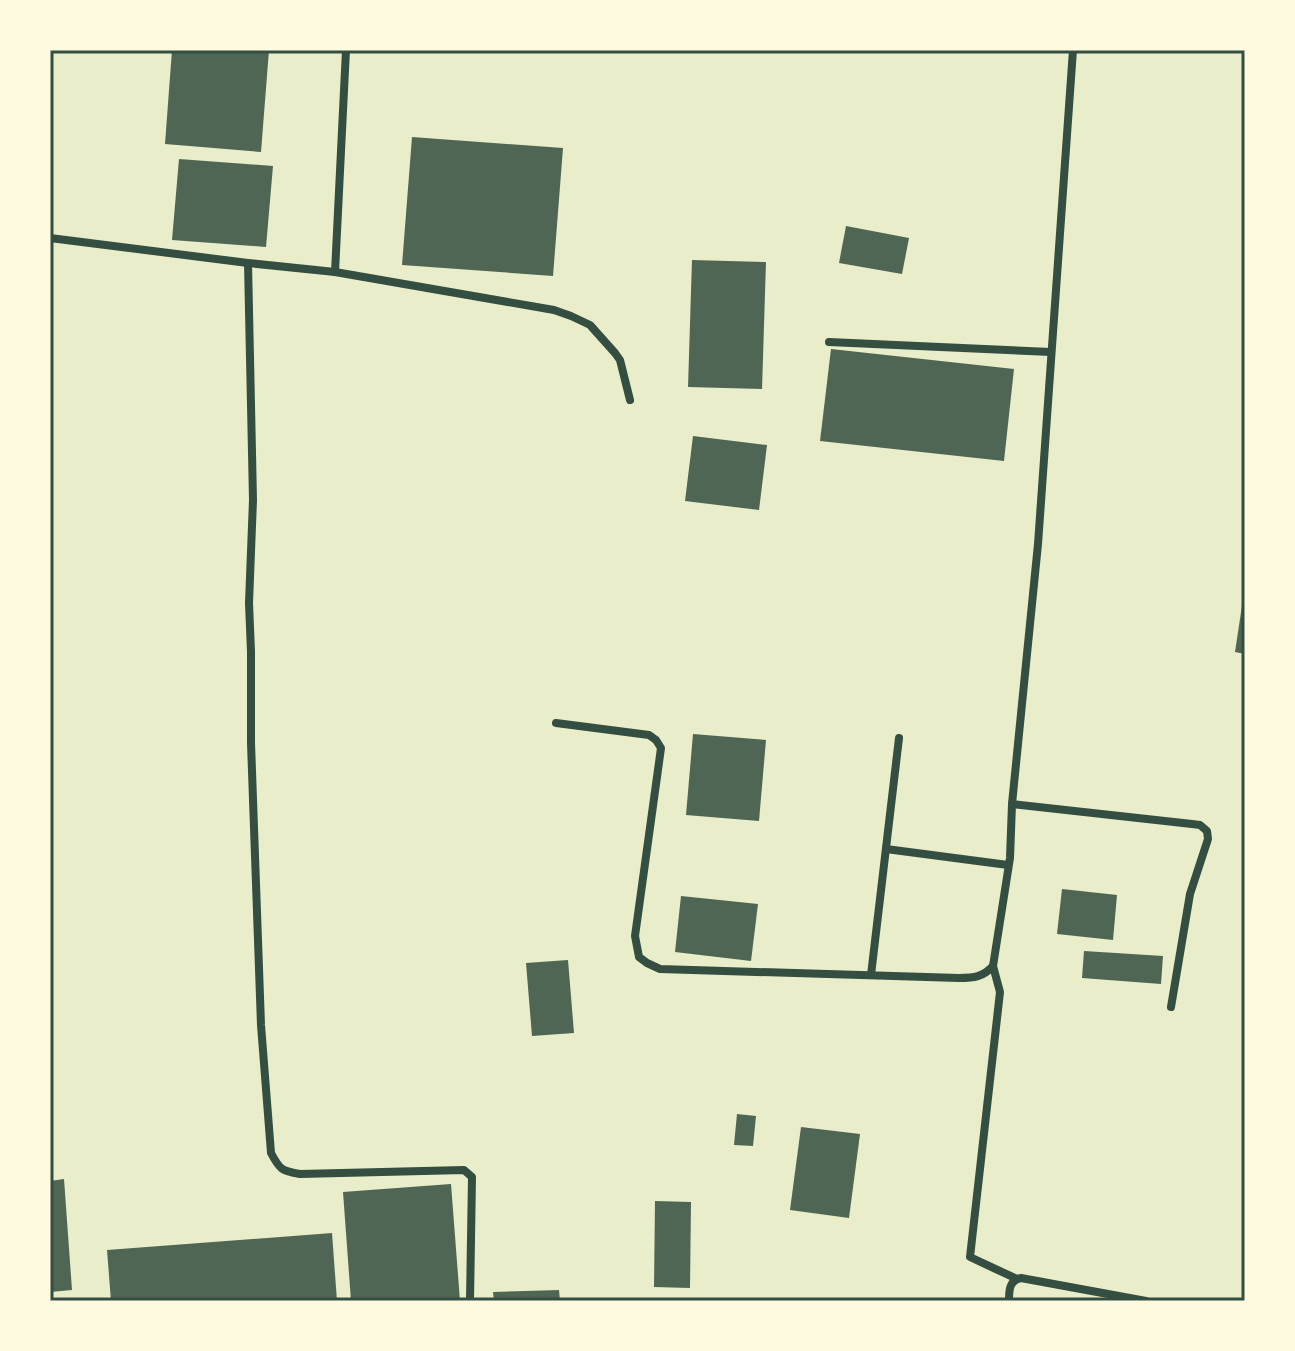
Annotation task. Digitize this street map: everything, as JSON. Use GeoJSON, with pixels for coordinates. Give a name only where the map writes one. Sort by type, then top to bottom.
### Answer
{"type":"FeatureCollection","features":[{"type":"Feature","properties":{"kind":"street"},"geometry":{"type":"LineString","coordinates":[[335,272],[346,50]]}},
{"type":"Feature","properties":{"kind":"street"},"geometry":{"type":"LineString","coordinates":[[1073,50],[1038,544],[1008,865],[993,966],[1000,992],[970,1257],[1017,1279],[1029,1278],[1146,1301]]}},
{"type":"Feature","properties":{"kind":"street"},"geometry":{"type":"LineString","coordinates":[[50,238],[335,272],[554,310],[590,325],[620,360],[630,400]]}},
{"type":"Feature","properties":{"kind":"street"},"geometry":{"type":"LineString","coordinates":[[248,263],[253,500],[249,603],[253,821],[261,1025],[271,1153],[284,1171],[300,1174],[467,1171],[472,1177],[470,1301]]}},
{"type":"Feature","properties":{"kind":"street"},"geometry":{"type":"LineString","coordinates":[[829,342],[1051,352]]}},
{"type":"Feature","properties":{"kind":"street"},"geometry":{"type":"LineString","coordinates":[[556,723],[649,735],[661,748],[635,936],[639,957],[647,963],[660,969],[975,978],[986,974],[993,966]]}},
{"type":"Feature","properties":{"kind":"street"},"geometry":{"type":"LineString","coordinates":[[871,975],[899,738]]}},
{"type":"Feature","properties":{"kind":"street"},"geometry":{"type":"LineString","coordinates":[[1012,804],[1200,825],[1207,831],[1208,839],[1190,894],[1171,1007]]}},
{"type":"Feature","properties":{"kind":"street"},"geometry":{"type":"LineString","coordinates":[[886,849],[1008,865]]}},
{"type":"Feature","properties":{"kind":"street"},"geometry":{"type":"LineString","coordinates":[[1009,1301],[1009,1288],[1017,1279]]}},
{"type":"Feature","properties":{"kind":"building"},"geometry":{"type":"Polygon","coordinates":[[[172,50],[269,50],[261,152],[165,144],[172,50]]]}},
{"type":"Feature","properties":{"kind":"building"},"geometry":{"type":"Polygon","coordinates":[[[412,137],[563,148],[553,276],[402,265],[412,137]]]}},
{"type":"Feature","properties":{"kind":"building"},"geometry":{"type":"Polygon","coordinates":[[[179,159],[273,166],[266,247],[172,240],[179,159]]]}},
{"type":"Feature","properties":{"kind":"building"},"geometry":{"type":"Polygon","coordinates":[[[846,226],[909,238],[902,274],[839,263],[846,226]]]}},
{"type":"Feature","properties":{"kind":"building"},"geometry":{"type":"Polygon","coordinates":[[[692,260],[766,262],[762,389],[688,387],[692,260]]]}},
{"type":"Feature","properties":{"kind":"building"},"geometry":{"type":"Polygon","coordinates":[[[831,349],[1014,369],[1004,461],[820,441],[831,349]]]}},
{"type":"Feature","properties":{"kind":"building"},"geometry":{"type":"Polygon","coordinates":[[[693,436],[767,445],[759,510],[685,501],[693,436]]]}},
{"type":"Feature","properties":{"kind":"building"},"geometry":{"type":"Polygon","coordinates":[[[1245,599],[1245,654],[1235,652],[1245,599]]]}},
{"type":"Feature","properties":{"kind":"building"},"geometry":{"type":"Polygon","coordinates":[[[693,734],[766,740],[759,821],[686,815],[693,734]]]}},
{"type":"Feature","properties":{"kind":"building"},"geometry":{"type":"Polygon","coordinates":[[[1062,889],[1117,895],[1113,940],[1057,934],[1062,889]]]}},
{"type":"Feature","properties":{"kind":"building"},"geometry":{"type":"Polygon","coordinates":[[[681,896],[758,904],[751,961],[675,952],[681,896]]]}},
{"type":"Feature","properties":{"kind":"building"},"geometry":{"type":"Polygon","coordinates":[[[1084,951],[1163,956],[1161,984],[1082,978],[1084,951]]]}},
{"type":"Feature","properties":{"kind":"building"},"geometry":{"type":"Polygon","coordinates":[[[568,960],[574,1033],[532,1036],[526,963],[568,960]]]}},
{"type":"Feature","properties":{"kind":"building"},"geometry":{"type":"Polygon","coordinates":[[[737,1114],[756,1116],[753,1146],[734,1145],[737,1114]]]}},
{"type":"Feature","properties":{"kind":"building"},"geometry":{"type":"Polygon","coordinates":[[[801,1127],[860,1134],[849,1218],[790,1210],[801,1127]]]}},
{"type":"Feature","properties":{"kind":"building"},"geometry":{"type":"Polygon","coordinates":[[[64,1179],[72,1290],[50,1292],[50,1181],[64,1179]]]}},
{"type":"Feature","properties":{"kind":"building"},"geometry":{"type":"Polygon","coordinates":[[[451,1184],[460,1301],[351,1301],[343,1192],[451,1184]]]}},
{"type":"Feature","properties":{"kind":"building"},"geometry":{"type":"Polygon","coordinates":[[[655,1201],[691,1202],[690,1288],[654,1287],[655,1201]]]}},
{"type":"Feature","properties":{"kind":"building"},"geometry":{"type":"Polygon","coordinates":[[[332,1233],[337,1301],[111,1301],[107,1250],[332,1233]]]}},
{"type":"Feature","properties":{"kind":"building"},"geometry":{"type":"Polygon","coordinates":[[[559,1290],[560,1301],[494,1301],[493,1292],[559,1290]]]}}]}
